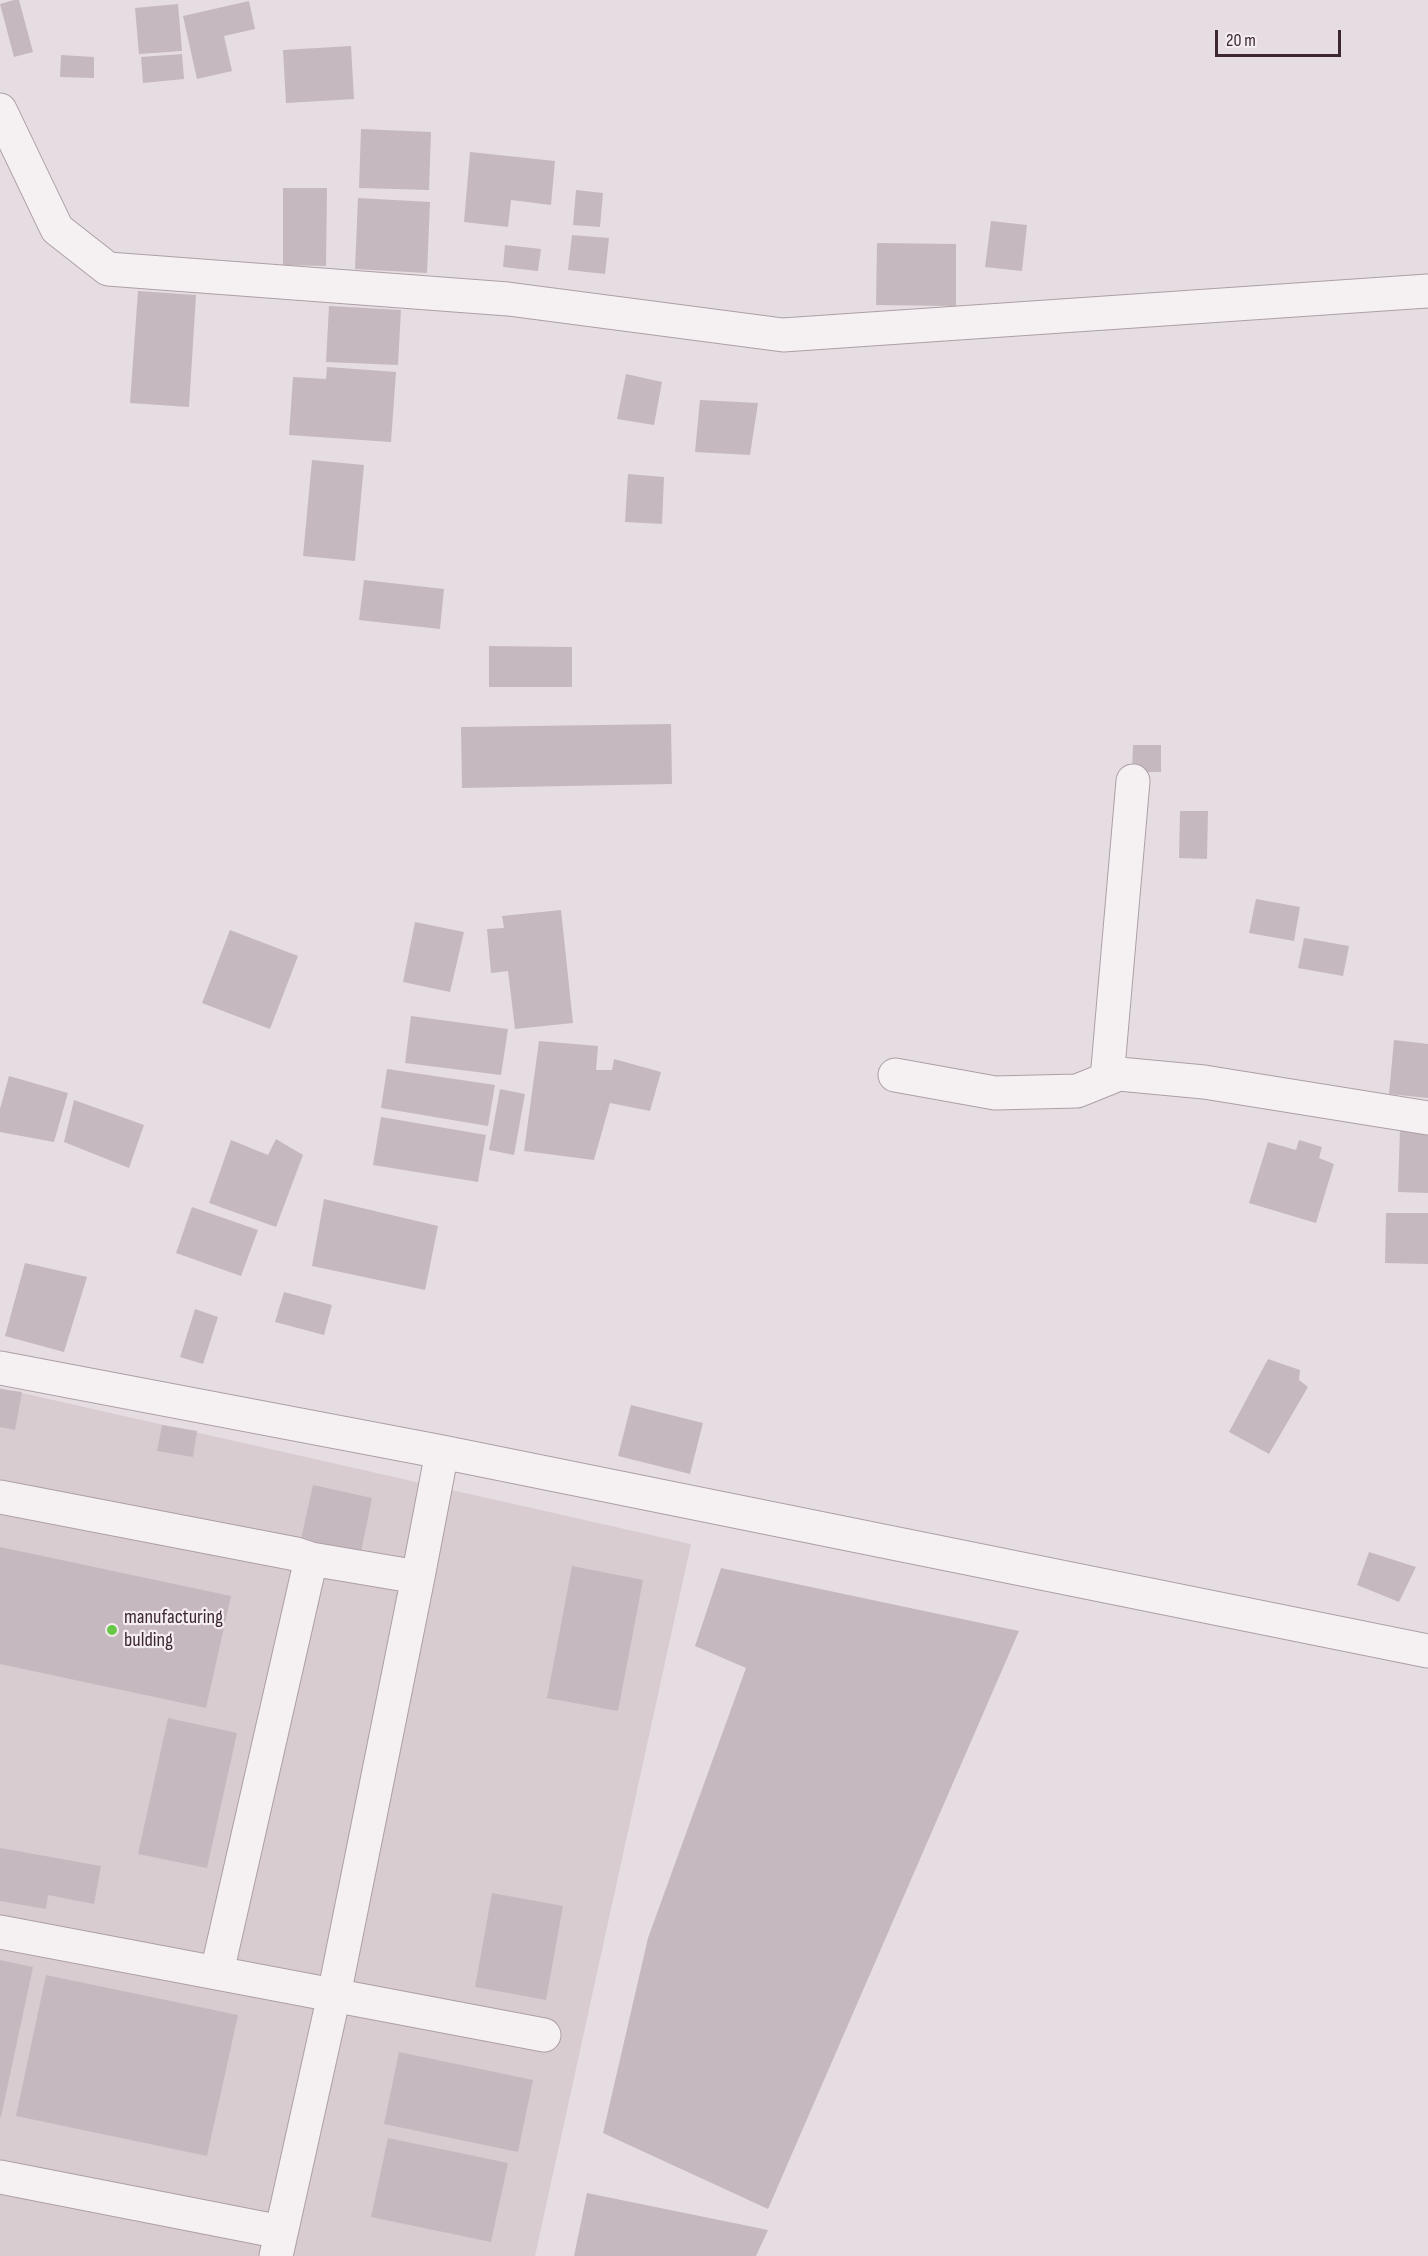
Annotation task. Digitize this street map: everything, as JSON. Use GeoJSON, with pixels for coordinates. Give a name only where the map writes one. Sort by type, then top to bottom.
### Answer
{"type":"FeatureCollection","features":[{"type":"Feature","properties":{"kind":"street"},"geometry":{"type":"LineString","coordinates":[[0,110],[57,229],[108,269],[508,299],[783,335],[1428,291]]}},
{"type":"Feature","properties":{"kind":"street"},"geometry":{"type":"LineString","coordinates":[[1107,1079],[1133,781]]}},
{"type":"Feature","properties":{"kind":"street"},"geometry":{"type":"LineString","coordinates":[[895,1075],[996,1093],[1077,1091],[1119,1074],[1204,1082],[1428,1118]]}},
{"type":"Feature","properties":{"kind":"street"},"geometry":{"type":"LineString","coordinates":[[0,1368],[442,1452],[1428,1651]]}},
{"type":"Feature","properties":{"kind":"street"},"geometry":{"type":"LineString","coordinates":[[0,2177],[279,2244],[334,1995],[442,1452]]}},
{"type":"Feature","properties":{"kind":"street"},"geometry":{"type":"LineString","coordinates":[[0,1497],[296,1554],[311,1559],[418,1577]]}},
{"type":"Feature","properties":{"kind":"street"},"geometry":{"type":"LineString","coordinates":[[217,1972],[311,1559]]}},
{"type":"Feature","properties":{"kind":"street"},"geometry":{"type":"LineString","coordinates":[[0,1932],[544,2035]]}},
{"type":"Feature","properties":{"kind":"shaded area"},"geometry":{"type":"Polygon","coordinates":[[[0,1388],[691,1544],[535,2256],[0,2256],[0,1388]]]}},
{"type":"Feature","properties":{"kind":"building"},"geometry":{"type":"Polygon","coordinates":[[[19,0],[33,52],[14,57],[0,4],[19,0]]]}},
{"type":"Feature","properties":{"kind":"building"},"geometry":{"type":"Polygon","coordinates":[[[249,1],[255,29],[224,36],[232,71],[197,79],[183,16],[249,1]]]}},
{"type":"Feature","properties":{"kind":"building"},"geometry":{"type":"Polygon","coordinates":[[[178,4],[182,51],[139,54],[135,8],[178,4]]]}},
{"type":"Feature","properties":{"kind":"building"},"geometry":{"type":"Polygon","coordinates":[[[351,46],[354,99],[286,103],[283,50],[351,46]]]}},
{"type":"Feature","properties":{"kind":"building"},"geometry":{"type":"Polygon","coordinates":[[[182,54],[184,79],[143,83],[141,57],[182,54]]]}},
{"type":"Feature","properties":{"kind":"building"},"geometry":{"type":"Polygon","coordinates":[[[61,55],[94,57],[94,78],[60,77],[61,55]]]}},
{"type":"Feature","properties":{"kind":"building"},"geometry":{"type":"Polygon","coordinates":[[[361,129],[431,132],[429,190],[359,188],[361,129]]]}},
{"type":"Feature","properties":{"kind":"building"},"geometry":{"type":"Polygon","coordinates":[[[470,152],[555,161],[551,205],[511,200],[508,227],[464,222],[470,152]]]}},
{"type":"Feature","properties":{"kind":"building"},"geometry":{"type":"Polygon","coordinates":[[[283,188],[327,188],[326,266],[283,265],[283,188]]]}},
{"type":"Feature","properties":{"kind":"building"},"geometry":{"type":"Polygon","coordinates":[[[576,190],[603,193],[600,227],[573,225],[576,190]]]}},
{"type":"Feature","properties":{"kind":"building"},"geometry":{"type":"Polygon","coordinates":[[[358,198],[430,202],[427,273],[355,269],[358,198]]]}},
{"type":"Feature","properties":{"kind":"building"},"geometry":{"type":"Polygon","coordinates":[[[991,221],[1027,225],[1022,271],[985,267],[991,221]]]}},
{"type":"Feature","properties":{"kind":"building"},"geometry":{"type":"Polygon","coordinates":[[[572,235],[609,238],[605,274],[568,270],[572,235]]]}},
{"type":"Feature","properties":{"kind":"building"},"geometry":{"type":"Polygon","coordinates":[[[877,243],[956,244],[956,306],[876,305],[877,243]]]}},
{"type":"Feature","properties":{"kind":"building"},"geometry":{"type":"Polygon","coordinates":[[[505,245],[541,249],[538,271],[503,267],[505,245]]]}},
{"type":"Feature","properties":{"kind":"building"},"geometry":{"type":"Polygon","coordinates":[[[138,291],[196,295],[189,407],[130,403],[138,291]]]}},
{"type":"Feature","properties":{"kind":"building"},"geometry":{"type":"Polygon","coordinates":[[[329,306],[401,310],[398,365],[326,362],[329,306]]]}},
{"type":"Feature","properties":{"kind":"building"},"geometry":{"type":"Polygon","coordinates":[[[327,367],[396,372],[391,442],[289,435],[293,377],[326,379],[327,367]]]}},
{"type":"Feature","properties":{"kind":"building"},"geometry":{"type":"Polygon","coordinates":[[[626,374],[662,382],[654,425],[617,419],[626,374]]]}},
{"type":"Feature","properties":{"kind":"building"},"geometry":{"type":"Polygon","coordinates":[[[700,400],[758,403],[750,455],[695,452],[700,400]]]}},
{"type":"Feature","properties":{"kind":"building"},"geometry":{"type":"Polygon","coordinates":[[[312,460],[364,465],[355,561],[303,556],[312,460]]]}},
{"type":"Feature","properties":{"kind":"building"},"geometry":{"type":"Polygon","coordinates":[[[628,474],[664,477],[662,524],[625,522],[628,474]]]}},
{"type":"Feature","properties":{"kind":"building"},"geometry":{"type":"Polygon","coordinates":[[[364,580],[444,589],[440,629],[359,620],[364,580]]]}},
{"type":"Feature","properties":{"kind":"building"},"geometry":{"type":"Polygon","coordinates":[[[489,646],[572,647],[572,687],[489,687],[489,646]]]}},
{"type":"Feature","properties":{"kind":"building"},"geometry":{"type":"Polygon","coordinates":[[[671,724],[672,784],[462,788],[461,727],[671,724]]]}},
{"type":"Feature","properties":{"kind":"building"},"geometry":{"type":"Polygon","coordinates":[[[1133,745],[1161,745],[1161,772],[1132,772],[1133,745]]]}},
{"type":"Feature","properties":{"kind":"building"},"geometry":{"type":"Polygon","coordinates":[[[1180,811],[1208,811],[1207,859],[1179,858],[1180,811]]]}},
{"type":"Feature","properties":{"kind":"building"},"geometry":{"type":"Polygon","coordinates":[[[1256,899],[1300,907],[1294,941],[1249,933],[1256,899]]]}},
{"type":"Feature","properties":{"kind":"building"},"geometry":{"type":"Polygon","coordinates":[[[561,910],[573,1023],[515,1029],[508,971],[491,973],[487,929],[504,928],[502,916],[561,910]]]}},
{"type":"Feature","properties":{"kind":"building"},"geometry":{"type":"Polygon","coordinates":[[[415,922],[464,932],[450,992],[403,982],[415,922]]]}},
{"type":"Feature","properties":{"kind":"building"},"geometry":{"type":"Polygon","coordinates":[[[230,930],[298,956],[270,1029],[202,1003],[230,930]]]}},
{"type":"Feature","properties":{"kind":"building"},"geometry":{"type":"Polygon","coordinates":[[[1304,938],[1349,946],[1343,976],[1298,968],[1304,938]]]}},
{"type":"Feature","properties":{"kind":"building"},"geometry":{"type":"Polygon","coordinates":[[[411,1016],[508,1029],[501,1075],[405,1063],[411,1016]]]}},
{"type":"Feature","properties":{"kind":"building"},"geometry":{"type":"Polygon","coordinates":[[[1394,1040],[1428,1044],[1428,1098],[1389,1094],[1394,1040]]]}},
{"type":"Feature","properties":{"kind":"building"},"geometry":{"type":"Polygon","coordinates":[[[539,1041],[598,1046],[596,1070],[612,1070],[614,1059],[661,1072],[650,1111],[610,1103],[594,1160],[524,1151],[539,1041]]]}},
{"type":"Feature","properties":{"kind":"building"},"geometry":{"type":"Polygon","coordinates":[[[387,1069],[495,1085],[488,1126],[381,1108],[387,1069]]]}},
{"type":"Feature","properties":{"kind":"building"},"geometry":{"type":"Polygon","coordinates":[[[9,1076],[68,1093],[54,1142],[0,1132],[0,1109],[9,1076]]]}},
{"type":"Feature","properties":{"kind":"building"},"geometry":{"type":"Polygon","coordinates":[[[500,1089],[525,1094],[514,1155],[489,1150],[500,1089]]]}},
{"type":"Feature","properties":{"kind":"building"},"geometry":{"type":"Polygon","coordinates":[[[74,1100],[144,1125],[129,1168],[64,1142],[74,1100]]]}},
{"type":"Feature","properties":{"kind":"building"},"geometry":{"type":"Polygon","coordinates":[[[381,1117],[486,1135],[478,1182],[373,1165],[381,1117]]]}},
{"type":"Feature","properties":{"kind":"building"},"geometry":{"type":"Polygon","coordinates":[[[1400,1128],[1428,1129],[1428,1193],[1398,1192],[1400,1128]]]}},
{"type":"Feature","properties":{"kind":"building"},"geometry":{"type":"Polygon","coordinates":[[[276,1139],[303,1155],[276,1227],[209,1203],[231,1140],[268,1155],[276,1139]]]}},
{"type":"Feature","properties":{"kind":"building"},"geometry":{"type":"Polygon","coordinates":[[[1299,1140],[1322,1147],[1319,1158],[1334,1164],[1316,1223],[1249,1203],[1268,1142],[1296,1150],[1299,1140]]]}},
{"type":"Feature","properties":{"kind":"building"},"geometry":{"type":"Polygon","coordinates":[[[324,1199],[438,1226],[425,1290],[312,1266],[324,1199]]]}},
{"type":"Feature","properties":{"kind":"building"},"geometry":{"type":"Polygon","coordinates":[[[192,1207],[258,1230],[241,1276],[176,1253],[192,1207]]]}},
{"type":"Feature","properties":{"kind":"building"},"geometry":{"type":"Polygon","coordinates":[[[1386,1213],[1428,1213],[1428,1264],[1385,1263],[1386,1213]]]}},
{"type":"Feature","properties":{"kind":"building"},"geometry":{"type":"Polygon","coordinates":[[[25,1263],[87,1277],[64,1352],[5,1336],[25,1263]]]}},
{"type":"Feature","properties":{"kind":"building"},"geometry":{"type":"Polygon","coordinates":[[[284,1292],[332,1305],[324,1335],[275,1322],[284,1292]]]}},
{"type":"Feature","properties":{"kind":"building"},"geometry":{"type":"Polygon","coordinates":[[[195,1309],[218,1317],[203,1364],[180,1357],[195,1309]]]}},
{"type":"Feature","properties":{"kind":"building"},"geometry":{"type":"Polygon","coordinates":[[[1268,1359],[1300,1370],[1299,1380],[1308,1387],[1269,1454],[1229,1432],[1268,1359]]]}},
{"type":"Feature","properties":{"kind":"building"},"geometry":{"type":"Polygon","coordinates":[[[0,1389],[22,1392],[15,1430],[0,1427],[0,1389]]]}},
{"type":"Feature","properties":{"kind":"building"},"geometry":{"type":"Polygon","coordinates":[[[631,1405],[703,1423],[690,1474],[618,1456],[631,1405]]]}},
{"type":"Feature","properties":{"kind":"building"},"geometry":{"type":"Polygon","coordinates":[[[162,1425],[197,1431],[193,1457],[157,1451],[162,1425]]]}},
{"type":"Feature","properties":{"kind":"building"},"geometry":{"type":"Polygon","coordinates":[[[313,1485],[372,1498],[361,1552],[301,1539],[313,1485]]]}},
{"type":"Feature","properties":{"kind":"building","name":"manufacturing bulding"},"geometry":{"type":"Polygon","coordinates":[[[0,1547],[231,1596],[206,1708],[0,1664],[0,1547]]]}},
{"type":"Feature","properties":{"kind":"building"},"geometry":{"type":"Polygon","coordinates":[[[1369,1552],[1416,1567],[1399,1602],[1357,1585],[1369,1552]]]}},
{"type":"Feature","properties":{"kind":"building"},"geometry":{"type":"Polygon","coordinates":[[[572,1566],[643,1580],[618,1711],[547,1698],[572,1566]]]}},
{"type":"Feature","properties":{"kind":"building"},"geometry":{"type":"Polygon","coordinates":[[[721,1568],[1019,1631],[768,2209],[603,2133],[648,1938],[746,1668],[695,1646],[721,1568]]]}},
{"type":"Feature","properties":{"kind":"building"},"geometry":{"type":"Polygon","coordinates":[[[168,1718],[237,1733],[207,1868],[138,1854],[168,1718]]]}},
{"type":"Feature","properties":{"kind":"building"},"geometry":{"type":"Polygon","coordinates":[[[0,1848],[101,1866],[94,1904],[48,1895],[46,1909],[0,1901],[0,1848]]]}},
{"type":"Feature","properties":{"kind":"building"},"geometry":{"type":"Polygon","coordinates":[[[492,1893],[563,1906],[546,2000],[475,1987],[492,1893]]]}},
{"type":"Feature","properties":{"kind":"building"},"geometry":{"type":"Polygon","coordinates":[[[0,1960],[33,1967],[1,2117],[0,2117],[0,1960]]]}},
{"type":"Feature","properties":{"kind":"building"},"geometry":{"type":"Polygon","coordinates":[[[46,1975],[238,2015],[207,2156],[16,2116],[46,1975]]]}},
{"type":"Feature","properties":{"kind":"building"},"geometry":{"type":"Polygon","coordinates":[[[399,2052],[533,2080],[518,2152],[384,2124],[399,2052]]]}},
{"type":"Feature","properties":{"kind":"building"},"geometry":{"type":"Polygon","coordinates":[[[388,2138],[508,2163],[491,2242],[371,2217],[388,2138]]]}},
{"type":"Feature","properties":{"kind":"building"},"geometry":{"type":"Polygon","coordinates":[[[587,2193],[768,2230],[756,2256],[574,2256],[587,2193]]]}},
{"type":"Feature","properties":{"kind":"place","name":"manufacturing bulding"},"geometry":{"type":"Point","coordinates":[112,1630]}}]}
